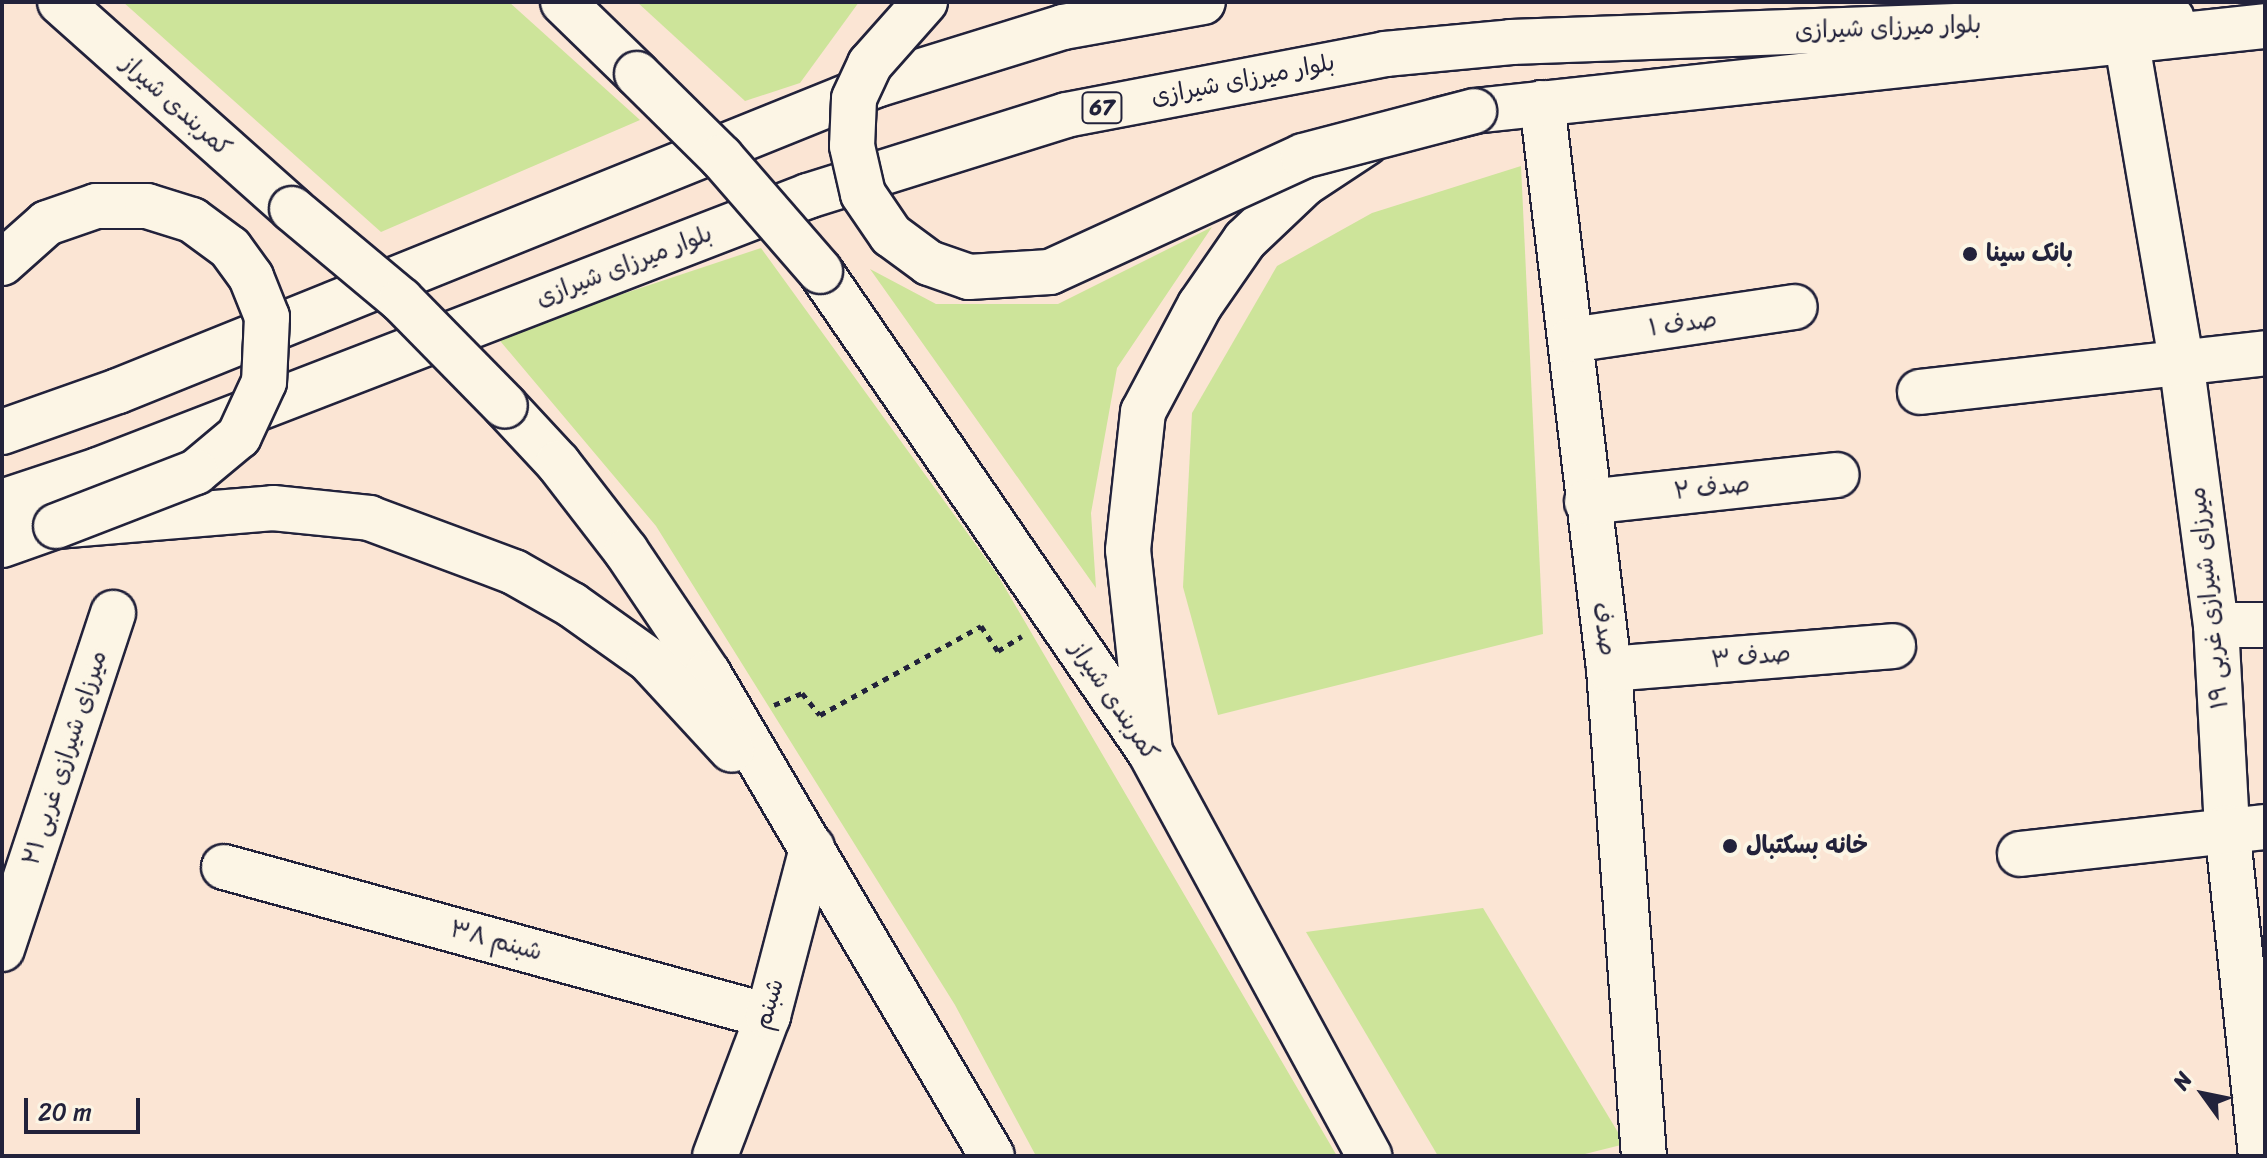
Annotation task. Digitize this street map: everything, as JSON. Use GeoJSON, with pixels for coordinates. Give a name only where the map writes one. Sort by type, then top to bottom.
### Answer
{"type":"FeatureCollection","features":[{"type":"Feature","properties":{"kind":"main road","name":"کمربندی شیراز"},"geometry":{"type":"LineString","coordinates":[[60,2],[292,209],[401,300],[505,406],[558,463],[626,551],[737,722]]}},
{"type":"Feature","properties":{"kind":"main road","name":"کمربندی شیراز"},"geometry":{"type":"LineString","coordinates":[[563,2],[721,157],[820,271],[1150,752],[1369,1156]]}},
{"type":"Feature","properties":{"kind":"main road"},"geometry":{"type":"LineString","coordinates":[[925,2],[870,64],[854,99],[852,146],[863,194],[891,235],[929,263],[969,277],[1050,272],[1303,156],[1474,111],[2127,44],[2265,26]]}},
{"type":"Feature","properties":{"kind":"main road"},"geometry":{"type":"LineString","coordinates":[[2,432],[118,391],[876,85],[1063,27],[1203,2]]}},
{"type":"Feature","properties":{"kind":"main road","name":"بلوار میرزای شیرازی"},"geometry":{"type":"LineString","coordinates":[[2,502],[98,470],[808,196],[1066,115],[1371,56],[1511,42],[2265,15]]}},
{"type":"Feature","properties":{"kind":"main road","name":"۱۹ میرزای شیرازی غربی"},"geometry":{"type":"LineString","coordinates":[[2127,44],[2181,360],[2246,827],[2261,1156]]}},
{"type":"Feature","properties":{"kind":"main road","name":"صدف"},"geometry":{"type":"LineString","coordinates":[[1542,103],[1609,669],[1644,1156]]}},
{"type":"Feature","properties":{"kind":"main road"},"geometry":{"type":"LineString","coordinates":[[1150,752],[1128,550],[1143,412],[1200,305],[1245,240],[1304,184],[1374,138],[1474,111]]}},
{"type":"Feature","properties":{"kind":"main road"},"geometry":{"type":"LineString","coordinates":[[2,263],[47,223],[96,206],[147,206],[192,220],[230,248],[251,277],[267,317],[264,382],[239,436],[196,472],[2,545]]}},
{"type":"Feature","properties":{"kind":"main road","name":"۱ صدف"},"geometry":{"type":"LineString","coordinates":[[1571,340],[1795,307]]}},
{"type":"Feature","properties":{"kind":"main road"},"geometry":{"type":"LineString","coordinates":[[1920,392],[2181,360],[2265,353]]}},
{"type":"Feature","properties":{"kind":"main road","name":"۲ صدف"},"geometry":{"type":"LineString","coordinates":[[1587,502],[1837,475]]}},
{"type":"Feature","properties":{"kind":"main road"},"geometry":{"type":"LineString","coordinates":[[56,526],[273,508],[369,518],[469,554],[572,605],[649,660],[788,810]]}},
{"type":"Feature","properties":{"kind":"main road","name":"۲۱ میرزای شیرازی غربی"},"geometry":{"type":"LineString","coordinates":[[2,949],[113,613]]}},
{"type":"Feature","properties":{"kind":"main road"},"geometry":{"type":"LineString","coordinates":[[2216,625],[2265,625]]}},
{"type":"Feature","properties":{"kind":"main road","name":"صدف ۳"},"geometry":{"type":"LineString","coordinates":[[1609,669],[1893,646]]}},
{"type":"Feature","properties":{"kind":"main road"},"geometry":{"type":"LineString","coordinates":[[737,722],[992,1156]]}},
{"type":"Feature","properties":{"kind":"main road"},"geometry":{"type":"LineString","coordinates":[[2020,854],[2246,827]]}},
{"type":"Feature","properties":{"kind":"main road","name":"شبنم"},"geometry":{"type":"LineString","coordinates":[[715,1156],[768,1016],[812,848]]}},
{"type":"Feature","properties":{"kind":"main road","name":"شبنم ۳۸"},"geometry":{"type":"LineString","coordinates":[[224,867],[768,1016]]}},
{"type":"Feature","properties":{"kind":"path"},"geometry":{"type":"LineString","coordinates":[[737,722],[802,693],[820,715],[981,626],[998,651],[1057,616]]}},
{"type":"Feature","properties":{"kind":"green space"},"geometry":{"type":"Polygon","coordinates":[[[123,2],[509,2],[640,120],[381,232],[123,2]]]}},
{"type":"Feature","properties":{"kind":"green space"},"geometry":{"type":"Polygon","coordinates":[[[637,2],[859,2],[800,83],[745,101],[637,2]]]}},
{"type":"Feature","properties":{"kind":"green space"},"geometry":{"type":"Polygon","coordinates":[[[1521,166],[1543,634],[1218,715],[1183,587],[1192,413],[1277,266],[1372,213],[1521,166]]]}},
{"type":"Feature","properties":{"kind":"green space"},"geometry":{"type":"Polygon","coordinates":[[[1212,227],[1117,368],[1091,513],[1096,588],[870,269],[936,304],[1058,304],[1212,227]]]}},
{"type":"Feature","properties":{"kind":"green space"},"geometry":{"type":"Polygon","coordinates":[[[761,248],[997,574],[1337,1156],[1036,1156],[955,1005],[656,526],[496,336],[761,248]]]}},
{"type":"Feature","properties":{"kind":"green space"},"geometry":{"type":"Polygon","coordinates":[[[1483,908],[1625,1144],[1577,1156],[1438,1156],[1306,932],[1483,908]]]}},
{"type":"Feature","properties":{"kind":"place","name":"بانک سینا"},"geometry":{"type":"Point","coordinates":[1970,254]}},
{"type":"Feature","properties":{"kind":"place","name":"خانه بسکتبال"},"geometry":{"type":"Point","coordinates":[1730,846]}}]}
